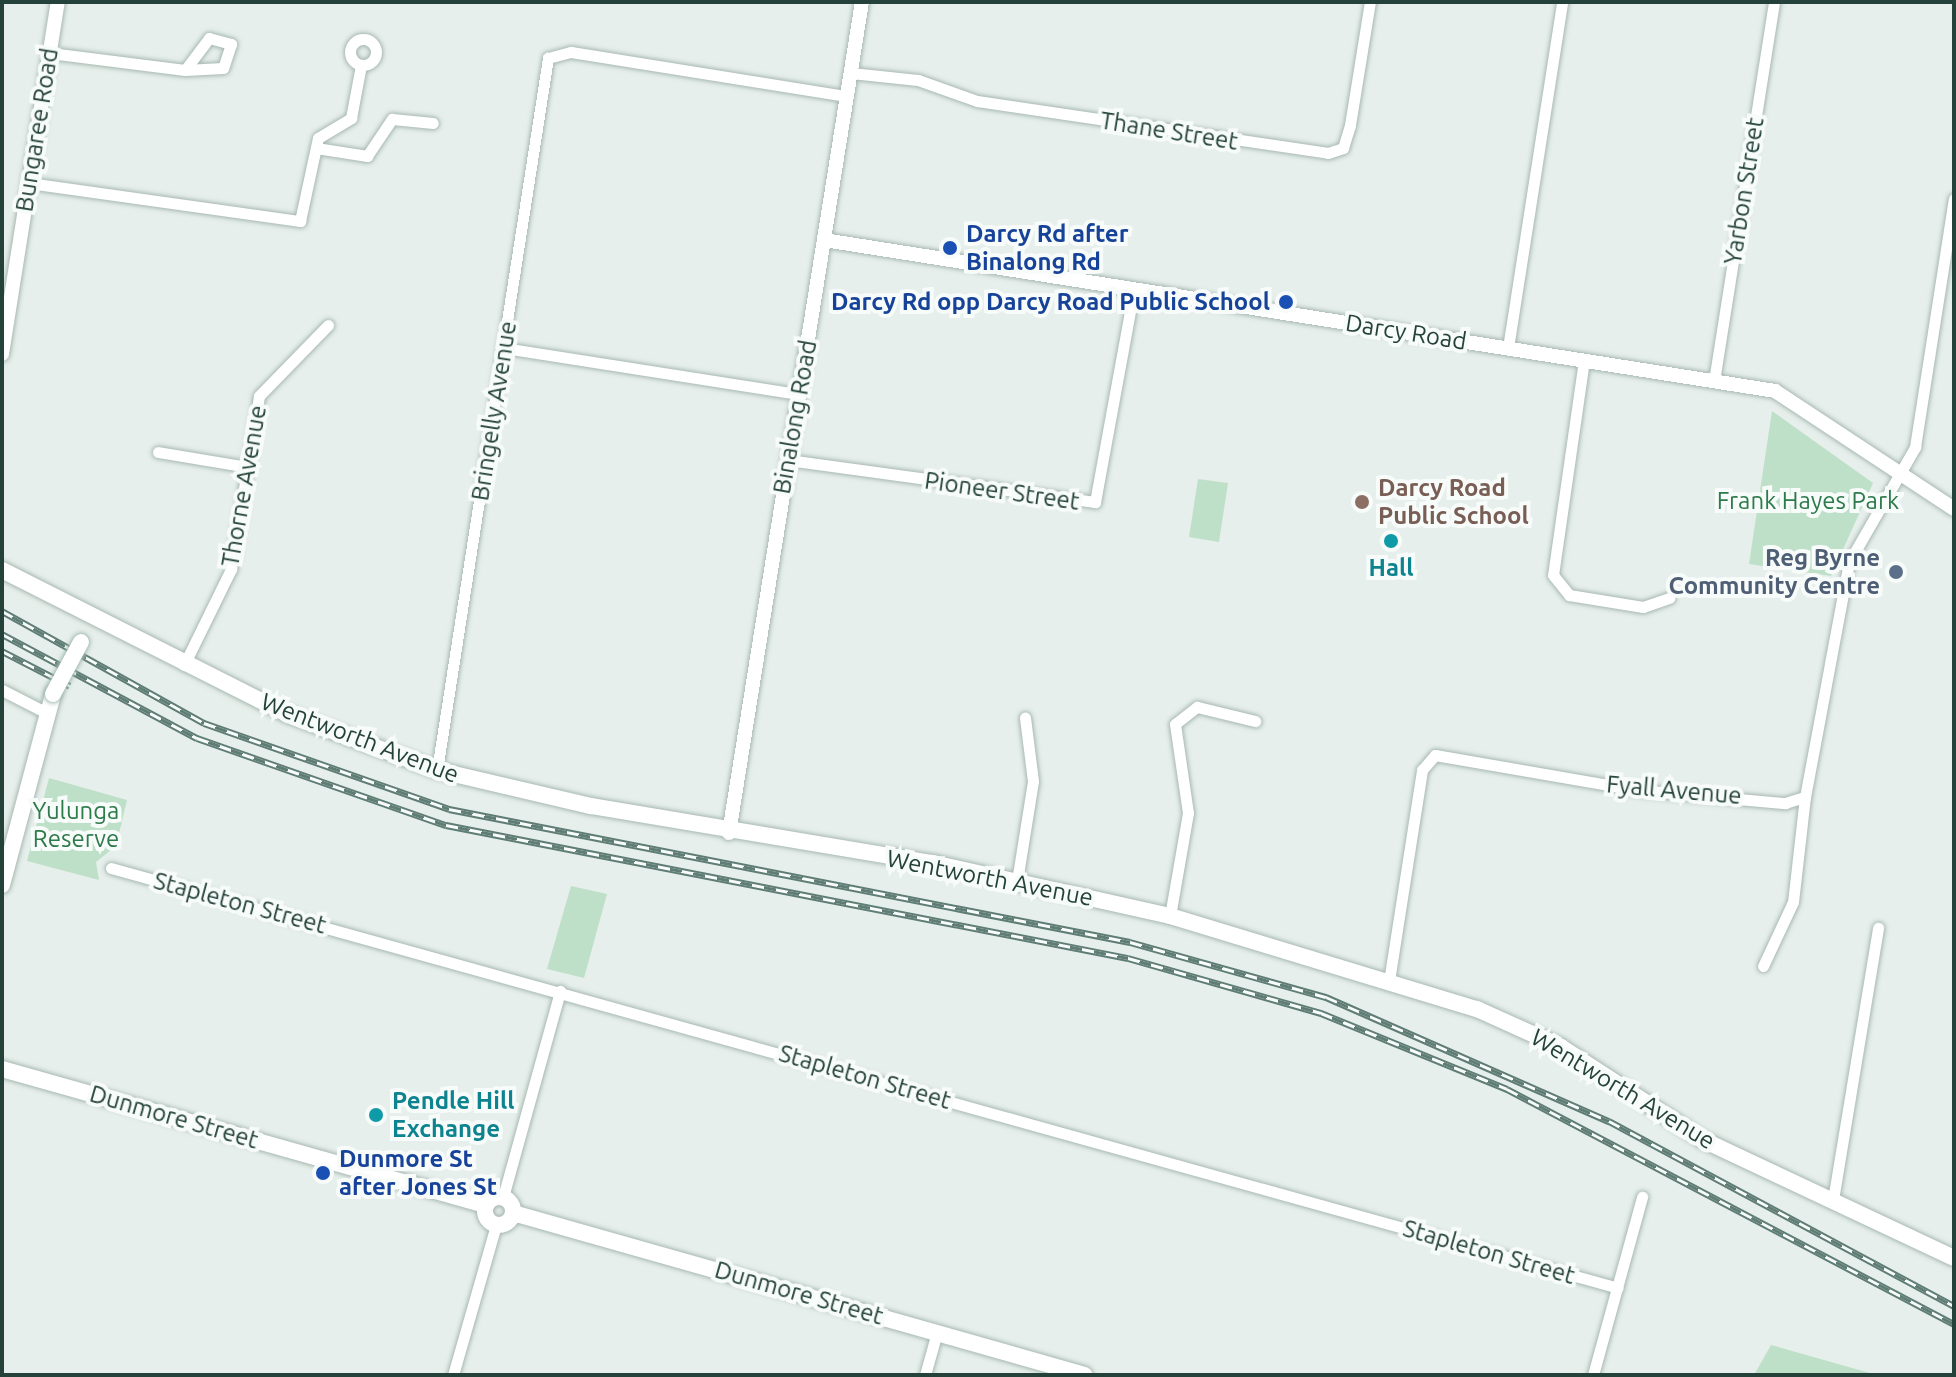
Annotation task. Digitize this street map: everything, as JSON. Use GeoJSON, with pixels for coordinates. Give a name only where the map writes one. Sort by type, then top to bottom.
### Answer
{"type":"FeatureCollection","features":[{"type":"Feature","properties":{"kind":"main road","name":"Wentworth Avenue"},"geometry":{"type":"LineString","coordinates":[[2,570],[93,621],[287,714],[437,770],[729,833],[1017,881],[1170,916],[1389,981],[1529,1030],[1693,1135],[1954,1258]]}},
{"type":"Feature","properties":{"kind":"main road"},"geometry":{"type":"LineString","coordinates":[[2,885],[8,836],[53,694],[93,621]]}},
{"type":"Feature","properties":{"kind":"main road","name":"Dunmore Street"},"geometry":{"type":"LineString","coordinates":[[2,1069],[485,1205]]}},
{"type":"Feature","properties":{"kind":"main road"},"geometry":{"type":"LineString","coordinates":[[503,1197],[513,1213],[496,1225],[485,1205],[503,1197]]}},
{"type":"Feature","properties":{"kind":"main road","name":"Dunmore Street"},"geometry":{"type":"LineString","coordinates":[[513,1213],[1085,1375]]}},
{"type":"Feature","properties":{"kind":"street","name":"Bungaree Road"},"geometry":{"type":"LineString","coordinates":[[2,354],[58,2]]}},
{"type":"Feature","properties":{"kind":"street","name":"Binalong Road"},"geometry":{"type":"LineString","coordinates":[[729,833],[862,2]]}},
{"type":"Feature","properties":{"kind":"street","name":"Thane Street"},"geometry":{"type":"LineString","coordinates":[[851,73],[918,80],[977,101],[1328,153],[1343,148],[1350,125],[1370,2]]}},
{"type":"Feature","properties":{"kind":"street"},"geometry":{"type":"LineString","coordinates":[[1508,348],[1562,2]]}},
{"type":"Feature","properties":{"kind":"street","name":"Yarbon Street"},"geometry":{"type":"LineString","coordinates":[[1714,381],[1774,2]]}},
{"type":"Feature","properties":{"kind":"street"},"geometry":{"type":"LineString","coordinates":[[50,53],[185,70]]}},
{"type":"Feature","properties":{"kind":"street","name":"Bringelly Avenue"},"geometry":{"type":"LineString","coordinates":[[437,770],[504,348],[543,71],[552,54],[847,96]]}},
{"type":"Feature","properties":{"kind":"street"},"geometry":{"type":"LineString","coordinates":[[29,183],[297,222],[306,214],[320,135],[353,115],[361,65]]}},
{"type":"Feature","properties":{"kind":"street"},"geometry":{"type":"LineString","coordinates":[[316,148],[367,156],[392,119],[433,123]]}},
{"type":"Feature","properties":{"kind":"street"},"geometry":{"type":"LineString","coordinates":[[1763,966],[1793,902],[1805,797],[1849,562],[1903,475],[1915,447],[1954,199]]}},
{"type":"Feature","properties":{"kind":"street","name":"Darcy Road"},"geometry":{"type":"LineString","coordinates":[[824,240],[1784,394],[1954,509]]}},
{"type":"Feature","properties":{"kind":"street","name":"Pioneer Street"},"geometry":{"type":"LineString","coordinates":[[788,460],[1095,502],[1134,289]]}},
{"type":"Feature","properties":{"kind":"street","name":"Thorne Avenue"},"geometry":{"type":"LineString","coordinates":[[184,665],[231,569],[262,391],[328,325]]}},
{"type":"Feature","properties":{"kind":"street"},"geometry":{"type":"LineString","coordinates":[[504,348],[799,394]]}},
{"type":"Feature","properties":{"kind":"street"},"geometry":{"type":"LineString","coordinates":[[1584,360],[1553,575],[1569,595],[1643,607],[1669,598]]}},
{"type":"Feature","properties":{"kind":"street"},"geometry":{"type":"LineString","coordinates":[[158,452],[248,467]]}},
{"type":"Feature","properties":{"kind":"street"},"geometry":{"type":"LineString","coordinates":[[2,690],[47,713]]}},
{"type":"Feature","properties":{"kind":"street"},"geometry":{"type":"LineString","coordinates":[[1170,916],[1188,813],[1175,724],[1197,707],[1255,721]]}},
{"type":"Feature","properties":{"kind":"street"},"geometry":{"type":"LineString","coordinates":[[1017,881],[1033,781],[1025,718]]}},
{"type":"Feature","properties":{"kind":"street","name":"Fyall Avenue"},"geometry":{"type":"LineString","coordinates":[[1389,981],[1422,770],[1435,755],[1638,790],[1733,793],[1785,803],[1805,797]]}},
{"type":"Feature","properties":{"kind":"street","name":"Stapleton Street"},"geometry":{"type":"LineString","coordinates":[[111,868],[1618,1288]]}},
{"type":"Feature","properties":{"kind":"street"},"geometry":{"type":"LineString","coordinates":[[1833,1200],[1878,928]]}},
{"type":"Feature","properties":{"kind":"street"},"geometry":{"type":"LineString","coordinates":[[503,1197],[560,991]]}},
{"type":"Feature","properties":{"kind":"street"},"geometry":{"type":"LineString","coordinates":[[1593,1375],[1642,1197]]}},
{"type":"Feature","properties":{"kind":"street"},"geometry":{"type":"LineString","coordinates":[[453,1375],[496,1225]]}},
{"type":"Feature","properties":{"kind":"street"},"geometry":{"type":"LineString","coordinates":[[925,1375],[937,1332]]}},
{"type":"Feature","properties":{"kind":"green space","name":"Frank Hayes Park"},"geometry":{"type":"Polygon","coordinates":[[[1772,411],[1873,483],[1831,576],[1749,564],[1772,411]]]}},
{"type":"Feature","properties":{"kind":"green space"},"geometry":{"type":"Polygon","coordinates":[[[1198,479],[1228,483],[1219,542],[1189,537],[1198,479]]]}},
{"type":"Feature","properties":{"kind":"green space","name":"Yulunga Reserve"},"geometry":{"type":"Polygon","coordinates":[[[49,778],[127,800],[116,846],[96,862],[99,880],[27,861],[49,778]]]}},
{"type":"Feature","properties":{"kind":"green space"},"geometry":{"type":"Polygon","coordinates":[[[571,886],[607,894],[584,978],[547,969],[571,886]]]}},
{"type":"Feature","properties":{"kind":"green space"},"geometry":{"type":"Polygon","coordinates":[[[1771,1345],[1877,1375],[1754,1375],[1771,1345]]]}},
{"type":"Feature","properties":{"kind":"railway"},"geometry":{"type":"LineString","coordinates":[[2,611],[204,723],[449,809],[1130,942],[1326,997],[1609,1121],[1954,1306]]}},
{"type":"Feature","properties":{"kind":"railway"},"geometry":{"type":"LineString","coordinates":[[2,634],[197,738],[446,825],[1128,958],[1321,1013],[1507,1089],[1954,1324]]}},
{"type":"Feature","properties":{"kind":"railway"},"geometry":{"type":"LineString","coordinates":[[2,651],[70,686]]}},
{"type":"Feature","properties":{"kind":"place","name":"Darcy Rd after Binalong Rd"},"geometry":{"type":"Point","coordinates":[950,248]}},
{"type":"Feature","properties":{"kind":"place","name":"Darcy Rd opp Darcy Road Public School"},"geometry":{"type":"Point","coordinates":[1286,302]}},
{"type":"Feature","properties":{"kind":"place","name":"Darcy Road Public School"},"geometry":{"type":"Point","coordinates":[1362,502]}},
{"type":"Feature","properties":{"kind":"place","name":"Hall"},"geometry":{"type":"Point","coordinates":[1391,541]}},
{"type":"Feature","properties":{"kind":"place","name":"Reg Byrne Community Centre"},"geometry":{"type":"Point","coordinates":[1896,572]}},
{"type":"Feature","properties":{"kind":"place","name":"Pendle Hill Exchange"},"geometry":{"type":"Point","coordinates":[376,1115]}},
{"type":"Feature","properties":{"kind":"place","name":"Dunmore St after Jones St"},"geometry":{"type":"Point","coordinates":[323,1173]}}]}
